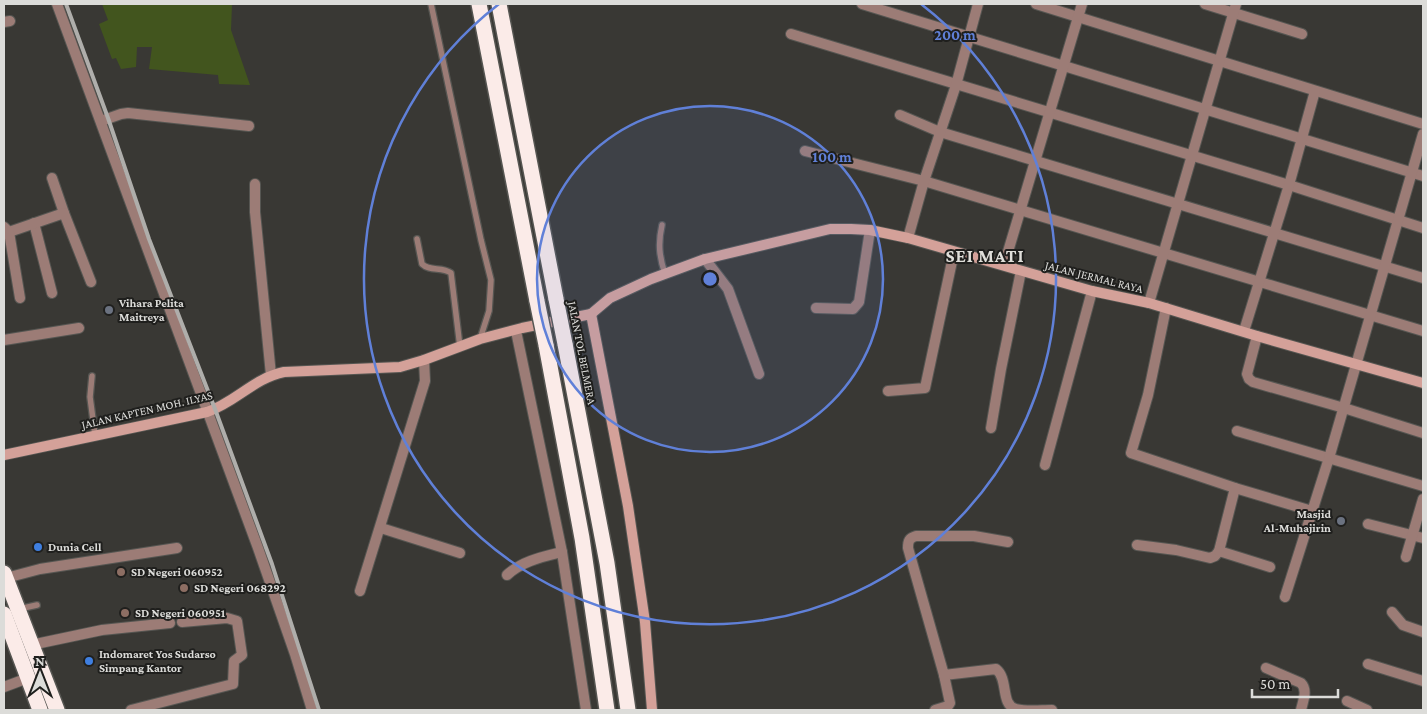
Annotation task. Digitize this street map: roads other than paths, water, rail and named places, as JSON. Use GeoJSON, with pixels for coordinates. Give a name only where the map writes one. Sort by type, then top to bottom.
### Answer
{"type":"FeatureCollection","features":[{"type":"Feature","properties":{"kind":"highway"},"geometry":{"type":"LineString","coordinates":[[479,4],[582,538],[607,710]]}},
{"type":"Feature","properties":{"kind":"highway","name":"JALAN TOL BELMERA"},"geometry":{"type":"LineString","coordinates":[[499,4],[607,563],[628,710]]}},
{"type":"Feature","properties":{"kind":"highway"},"geometry":{"type":"LineString","coordinates":[[5,576],[57,710]]}},
{"type":"Feature","properties":{"kind":"highway"},"geometry":{"type":"LineString","coordinates":[[4,614],[40,710]]}},
{"type":"Feature","properties":{"kind":"street"},"geometry":{"type":"LineString","coordinates":[[57,4],[289,636],[312,710]]}},
{"type":"Feature","properties":{"kind":"street"},"geometry":{"type":"LineString","coordinates":[[862,4],[1423,176]]}},
{"type":"Feature","properties":{"kind":"street"},"geometry":{"type":"LineString","coordinates":[[908,238],[924,181],[956,84],[978,4]]}},
{"type":"Feature","properties":{"kind":"street"},"geometry":{"type":"LineString","coordinates":[[1036,4],[1423,124]]}},
{"type":"Feature","properties":{"kind":"street"},"geometry":{"type":"LineString","coordinates":[[1004,265],[1082,4]]}},
{"type":"Feature","properties":{"kind":"street"},"geometry":{"type":"LineString","coordinates":[[1205,4],[1234,8],[1302,34]]}},
{"type":"Feature","properties":{"kind":"street"},"geometry":{"type":"LineString","coordinates":[[1149,303],[1234,8]]}},
{"type":"Feature","properties":{"kind":"street"},"geometry":{"type":"LineString","coordinates":[[792,34],[1289,185],[1423,228]]}},
{"type":"Feature","properties":{"kind":"street"},"geometry":{"type":"LineString","coordinates":[[1244,331],[1289,185],[1315,91]]}},
{"type":"Feature","properties":{"kind":"street"},"geometry":{"type":"LineString","coordinates":[[101,120],[128,113],[249,126]]}},
{"type":"Feature","properties":{"kind":"street"},"geometry":{"type":"LineString","coordinates":[[900,115],[940,132],[1423,278]]}},
{"type":"Feature","properties":{"kind":"street"},"geometry":{"type":"LineString","coordinates":[[1285,597],[1344,408],[1423,134]]}},
{"type":"Feature","properties":{"kind":"street"},"geometry":{"type":"LineString","coordinates":[[805,151],[924,181],[1423,331]]}},
{"type":"Feature","properties":{"kind":"street"},"geometry":{"type":"LineString","coordinates":[[52,178],[91,282]]}},
{"type":"Feature","properties":{"kind":"street"},"geometry":{"type":"LineString","coordinates":[[255,184],[255,212],[271,375]]}},
{"type":"Feature","properties":{"kind":"street"},"geometry":{"type":"LineString","coordinates":[[20,298],[6,230],[64,213]]}},
{"type":"Feature","properties":{"kind":"street"},"geometry":{"type":"LineString","coordinates":[[34,223],[52,293]]}},
{"type":"Feature","properties":{"kind":"street","name":"JALAN JERMAL RAYA"},"geometry":{"type":"LineString","coordinates":[[591,314],[610,298],[705,259],[830,229],[870,230],[908,238],[1092,291],[1149,303],[1423,383]]}},
{"type":"Feature","properties":{"kind":"street"},"geometry":{"type":"LineString","coordinates":[[816,308],[853,309],[857,306],[870,230]]}},
{"type":"Feature","properties":{"kind":"street"},"geometry":{"type":"LineString","coordinates":[[888,391],[925,388],[954,252]]}},
{"type":"Feature","properties":{"kind":"street"},"geometry":{"type":"LineString","coordinates":[[705,259],[728,290],[759,374]]}},
{"type":"Feature","properties":{"kind":"street"},"geometry":{"type":"LineString","coordinates":[[991,428],[1021,271]]}},
{"type":"Feature","properties":{"kind":"street"},"geometry":{"type":"LineString","coordinates":[[1046,465],[1092,291]]}},
{"type":"Feature","properties":{"kind":"street"},"geometry":{"type":"LineString","coordinates":[[1166,308],[1148,395],[1131,453],[1235,488],[1312,511]]}},
{"type":"Feature","properties":{"kind":"street"},"geometry":{"type":"LineString","coordinates":[[591,314],[628,506],[645,622],[652,710]]}},
{"type":"Feature","properties":{"kind":"street","name":"JALAN KAPTEN MOH. ILYAS"},"geometry":{"type":"LineString","coordinates":[[4,455],[207,412],[233,399],[271,375],[284,372],[400,367],[460,346],[519,329],[591,314]]}},
{"type":"Feature","properties":{"kind":"street"},"geometry":{"type":"LineString","coordinates":[[4,340],[79,328]]}},
{"type":"Feature","properties":{"kind":"street"},"geometry":{"type":"LineString","coordinates":[[519,329],[562,552],[586,710]]}},
{"type":"Feature","properties":{"kind":"street"},"geometry":{"type":"LineString","coordinates":[[1257,336],[1247,374],[1253,382],[1423,433]]}},
{"type":"Feature","properties":{"kind":"street"},"geometry":{"type":"LineString","coordinates":[[360,591],[425,381],[424,360]]}},
{"type":"Feature","properties":{"kind":"street"},"geometry":{"type":"LineString","coordinates":[[1237,431],[1423,486]]}},
{"type":"Feature","properties":{"kind":"street"},"geometry":{"type":"LineString","coordinates":[[1137,545],[1176,550],[1210,558],[1215,556],[1219,551],[1235,488]]}},
{"type":"Feature","properties":{"kind":"street"},"geometry":{"type":"LineString","coordinates":[[1406,557],[1423,499]]}},
{"type":"Feature","properties":{"kind":"street"},"geometry":{"type":"LineString","coordinates":[[1368,524],[1423,538]]}},
{"type":"Feature","properties":{"kind":"street"},"geometry":{"type":"LineString","coordinates":[[381,528],[460,553]]}},
{"type":"Feature","properties":{"kind":"street"},"geometry":{"type":"LineString","coordinates":[[935,710],[948,706],[950,702],[908,548],[908,541],[916,536],[934,535],[974,536],[1008,542]]}},
{"type":"Feature","properties":{"kind":"street"},"geometry":{"type":"LineString","coordinates":[[5,576],[177,548]]}},
{"type":"Feature","properties":{"kind":"street"},"geometry":{"type":"LineString","coordinates":[[1219,551],[1270,567]]}},
{"type":"Feature","properties":{"kind":"street"},"geometry":{"type":"LineString","coordinates":[[507,575],[515,568],[529,561],[562,552]]}},
{"type":"Feature","properties":{"kind":"street"},"geometry":{"type":"LineString","coordinates":[[1392,612],[1403,625],[1423,632]]}},
{"type":"Feature","properties":{"kind":"street"},"geometry":{"type":"LineString","coordinates":[[131,710],[233,684],[234,661],[242,655],[237,621],[227,618],[182,622]]}},
{"type":"Feature","properties":{"kind":"street"},"geometry":{"type":"LineString","coordinates":[[31,645],[102,630],[170,623]]}},
{"type":"Feature","properties":{"kind":"street"},"geometry":{"type":"LineString","coordinates":[[1368,664],[1423,681]]}},
{"type":"Feature","properties":{"kind":"street"},"geometry":{"type":"LineString","coordinates":[[1266,668],[1302,683],[1305,691],[1301,710]]}},
{"type":"Feature","properties":{"kind":"street"},"geometry":{"type":"LineString","coordinates":[[944,675],[996,669],[1003,676],[1008,703],[1011,707],[1017,709],[1052,710]]}},
{"type":"Feature","properties":{"kind":"street"},"geometry":{"type":"LineString","coordinates":[[4,687],[28,678]]}},
{"type":"Feature","properties":{"kind":"street"},"geometry":{"type":"LineString","coordinates":[[1347,701],[1367,710]]}},
{"type":"Feature","properties":{"kind":"lane"},"geometry":{"type":"LineString","coordinates":[[431,4],[491,280],[489,311],[480,340]]}},
{"type":"Feature","properties":{"kind":"lane"},"geometry":{"type":"LineString","coordinates":[[662,225],[659,242],[660,258],[665,274]]}},
{"type":"Feature","properties":{"kind":"lane"},"geometry":{"type":"LineString","coordinates":[[417,238],[422,264],[429,269],[448,270],[453,278],[460,346]]}},
{"type":"Feature","properties":{"kind":"lane"},"geometry":{"type":"LineString","coordinates":[[92,376],[90,396],[94,435]]}},
{"type":"Feature","properties":{"kind":"lane"},"geometry":{"type":"LineString","coordinates":[[18,610],[37,605]]}},
{"type":"Feature","properties":{"kind":"railway"},"geometry":{"type":"LineString","coordinates":[[66,4],[108,118],[149,239],[215,409],[272,564],[319,710]]}},
{"type":"Feature","properties":{"kind":"place","name":"Vihara Pelita Maitreya"},"geometry":{"type":"Point","coordinates":[109,310]}},
{"type":"Feature","properties":{"kind":"place","name":"Masjid Al-Muhajirin"},"geometry":{"type":"Point","coordinates":[1341,521]}},
{"type":"Feature","properties":{"kind":"place","name":"Dunia Cell"},"geometry":{"type":"Point","coordinates":[38,547]}},
{"type":"Feature","properties":{"kind":"place","name":"SD Negeri 060952"},"geometry":{"type":"Point","coordinates":[121,572]}},
{"type":"Feature","properties":{"kind":"place","name":"SD Negeri 068292"},"geometry":{"type":"Point","coordinates":[184,588]}},
{"type":"Feature","properties":{"kind":"place","name":"SD Negeri 060951"},"geometry":{"type":"Point","coordinates":[125,613]}},
{"type":"Feature","properties":{"kind":"place","name":"Indomaret Yos Sudarso Simpang Kantor"},"geometry":{"type":"Point","coordinates":[89,661]}},
{"type":"Feature","properties":{"kind":"district","name":"SEI MATI"},"geometry":{"type":"Point","coordinates":[985,256]}}]}
